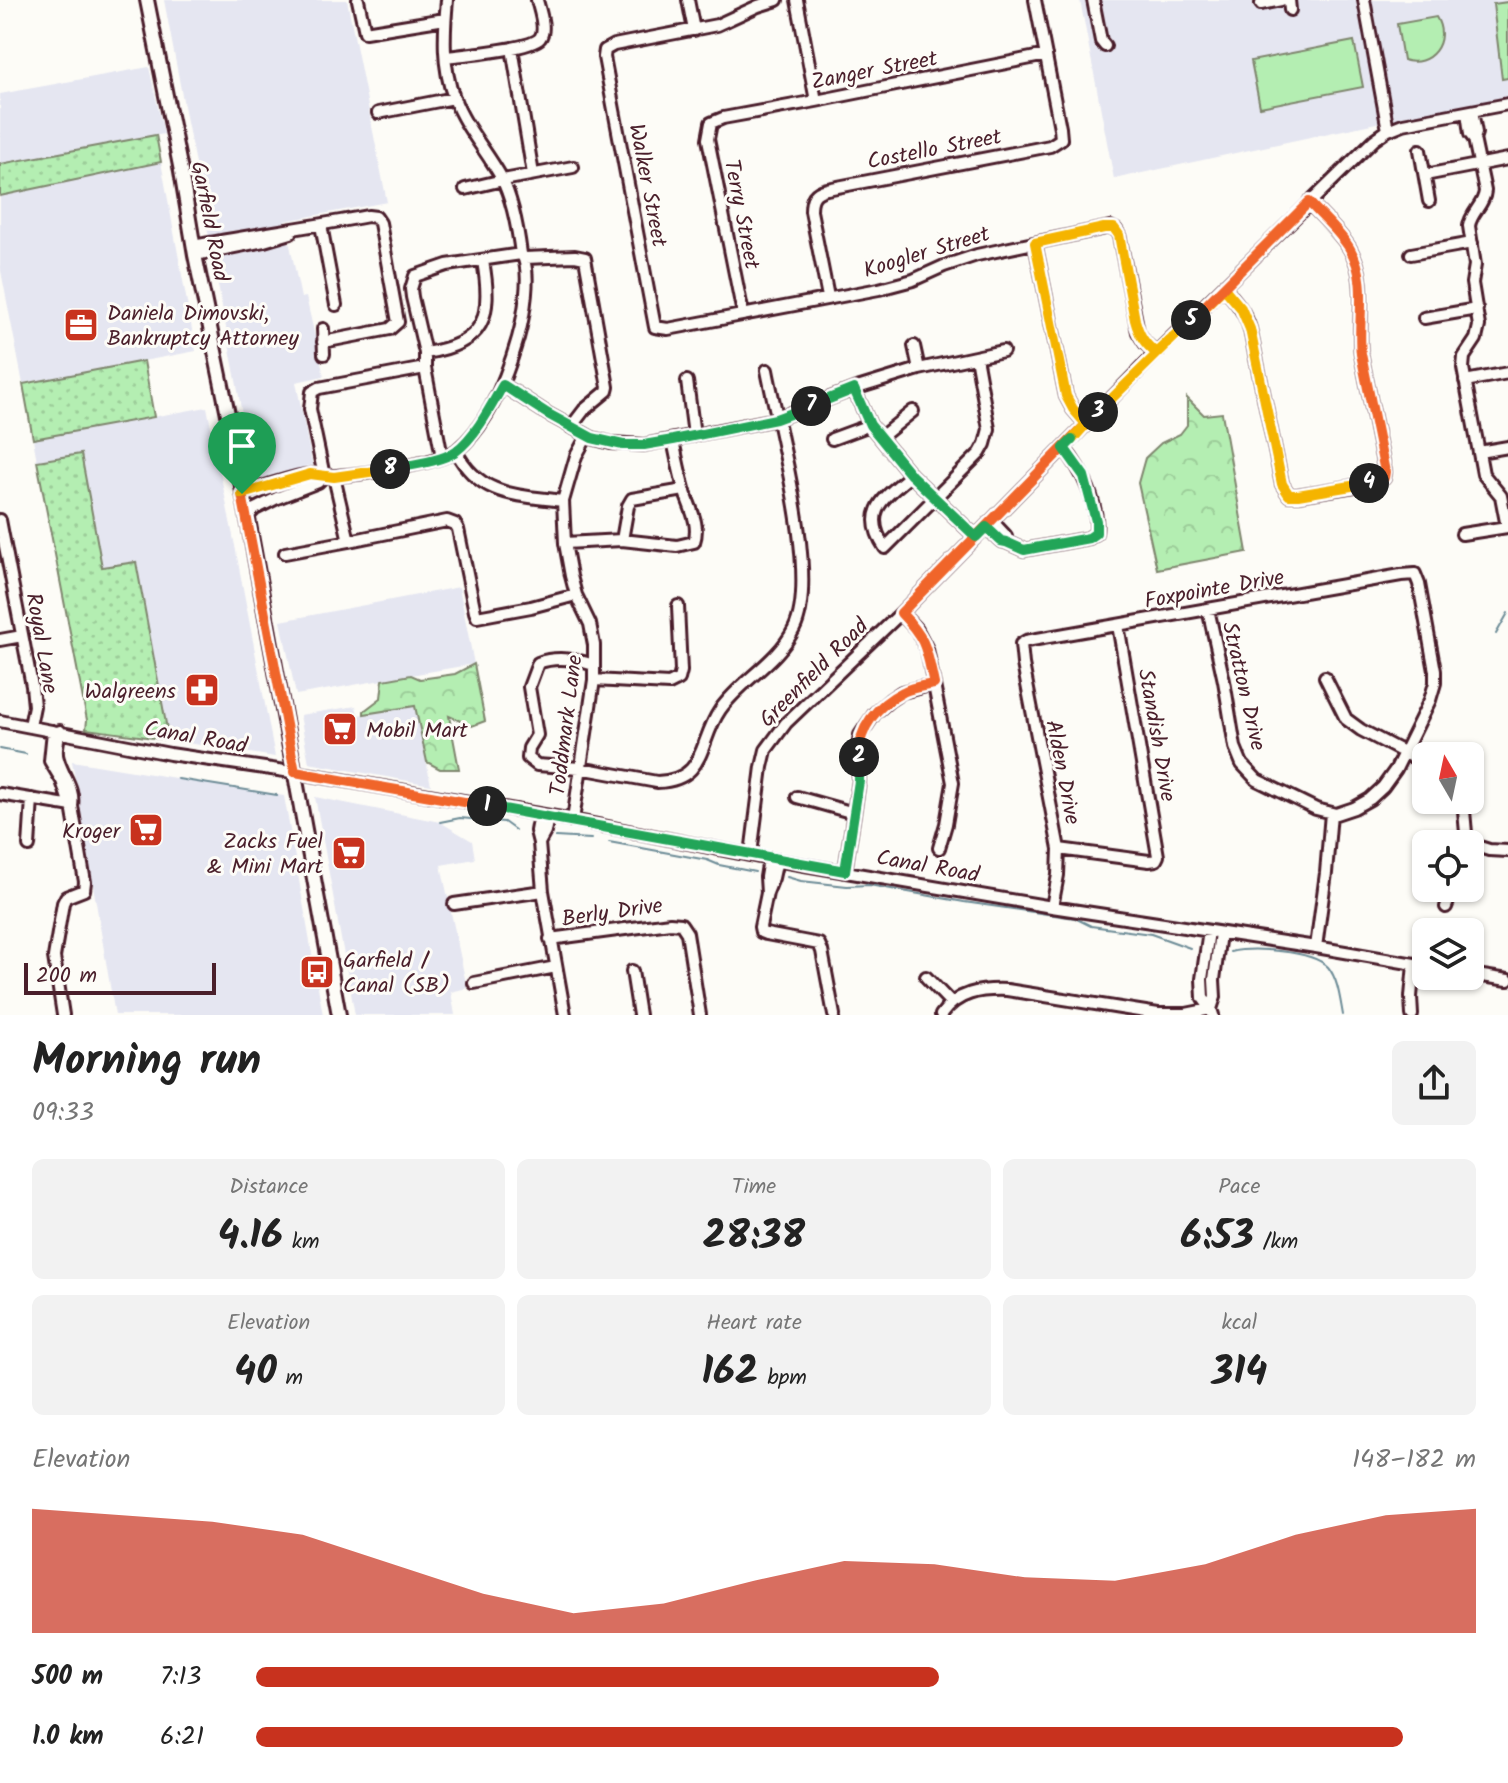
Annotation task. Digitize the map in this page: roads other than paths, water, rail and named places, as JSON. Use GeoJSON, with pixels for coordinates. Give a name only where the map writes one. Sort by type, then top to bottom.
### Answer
{"type":"FeatureCollection","features":[{"type":"Feature","properties":{"kind":"main road","name":"Garfield Road"},"geometry":{"type":"LineString","coordinates":[[147,0],[339,1015]]}},
{"type":"Feature","properties":{"kind":"street"},"geometry":{"type":"LineString","coordinates":[[358,0],[365,32],[445,19]]}},
{"type":"Feature","properties":{"kind":"street"},"geometry":{"type":"LineString","coordinates":[[242,494],[310,474],[329,476],[386,470],[442,457],[456,451],[480,424],[503,385],[524,309],[526,283],[523,256],[503,180],[454,98],[446,57],[447,0]]}},
{"type":"Feature","properties":{"kind":"street"},"geometry":{"type":"LineString","coordinates":[[446,57],[512,48],[539,39],[543,35],[537,0]]}},
{"type":"Feature","properties":{"kind":"street"},"geometry":{"type":"LineString","coordinates":[[688,0],[694,30],[717,25],[777,0]]}},
{"type":"Feature","properties":{"kind":"street"},"geometry":{"type":"LineString","coordinates":[[797,0],[816,101]]}},
{"type":"Feature","properties":{"kind":"street"},"geometry":{"type":"LineString","coordinates":[[1035,0],[1046,55]]}},
{"type":"Feature","properties":{"kind":"street"},"geometry":{"type":"LineString","coordinates":[[1093,0],[1101,41],[1105,46]]}},
{"type":"Feature","properties":{"kind":"street"},"geometry":{"type":"LineString","coordinates":[[1261,4],[1281,0]]}},
{"type":"Feature","properties":{"kind":"street"},"geometry":{"type":"LineString","coordinates":[[1364,0],[1388,130]]}},
{"type":"Feature","properties":{"kind":"street","name":"Walker Street"},"geometry":{"type":"LineString","coordinates":[[655,327],[604,57],[605,50],[614,45],[694,30]]}},
{"type":"Feature","properties":{"kind":"street"},"geometry":{"type":"LineString","coordinates":[[512,48],[533,174]]}},
{"type":"Feature","properties":{"kind":"street","name":"Zanger Street"},"geometry":{"type":"LineString","coordinates":[[711,123],[723,118],[1046,55]]}},
{"type":"Feature","properties":{"kind":"street","name":"Costello Street"},"geometry":{"type":"LineString","coordinates":[[828,297],[811,211],[813,195],[827,189],[1056,144],[1061,139],[1060,128],[1046,55]]}},
{"type":"Feature","properties":{"kind":"street"},"geometry":{"type":"LineString","coordinates":[[378,113],[454,98]]}},
{"type":"Feature","properties":{"kind":"street","name":"Greenfield Road"},"geometry":{"type":"LineString","coordinates":[[751,854],[762,767],[773,737],[901,613],[1156,353],[1364,148],[1388,130],[1403,124],[1508,104]]}},
{"type":"Feature","properties":{"kind":"street"},"geometry":{"type":"LineString","coordinates":[[1462,534],[1507,527],[1501,496],[1485,478],[1465,381],[1464,357],[1479,332],[1472,283],[1475,265],[1470,220],[1485,196],[1474,139],[1470,134],[1470,112]]}},
{"type":"Feature","properties":{"kind":"street","name":"Terry Street"},"geometry":{"type":"LineString","coordinates":[[711,123],[708,139],[743,314]]}},
{"type":"Feature","properties":{"kind":"street"},"geometry":{"type":"LineString","coordinates":[[1420,150],[1429,201]]}},
{"type":"Feature","properties":{"kind":"street"},"geometry":{"type":"LineString","coordinates":[[1425,175],[1508,159]]}},
{"type":"Feature","properties":{"kind":"street"},"geometry":{"type":"LineString","coordinates":[[465,189],[573,167]]}},
{"type":"Feature","properties":{"kind":"street"},"geometry":{"type":"LineString","coordinates":[[1224,288],[1241,308],[1250,329],[1282,484],[1289,495],[1373,483],[1384,478],[1361,354],[1362,292],[1356,260],[1344,240],[1309,202]]}},
{"type":"Feature","properties":{"kind":"street"},"geometry":{"type":"LineString","coordinates":[[194,250],[278,237],[295,230],[368,216],[376,217],[380,223],[398,317],[396,325],[390,329],[323,342]]}},
{"type":"Feature","properties":{"kind":"street"},"geometry":{"type":"LineString","coordinates":[[321,225],[336,305]]}},
{"type":"Feature","properties":{"kind":"street","name":"Koogler Street"},"geometry":{"type":"LineString","coordinates":[[655,327],[668,329],[890,286],[968,258],[1114,228],[1119,235],[1138,332],[1156,353]]}},
{"type":"Feature","properties":{"kind":"street"},"geometry":{"type":"LineString","coordinates":[[1035,243],[1066,396],[1086,424]]}},
{"type":"Feature","properties":{"kind":"street"},"geometry":{"type":"LineString","coordinates":[[1411,254],[1472,243]]}},
{"type":"Feature","properties":{"kind":"street"},"geometry":{"type":"LineString","coordinates":[[442,457],[411,289],[415,276],[447,265],[523,256],[585,258],[608,387],[571,427]]}},
{"type":"Feature","properties":{"kind":"street"},"geometry":{"type":"LineString","coordinates":[[425,353],[459,345],[480,326],[487,304],[483,261]]}},
{"type":"Feature","properties":{"kind":"street"},"geometry":{"type":"LineString","coordinates":[[1424,318],[1477,309]]}},
{"type":"Feature","properties":{"kind":"street"},"geometry":{"type":"LineString","coordinates":[[323,329],[324,354]]}},
{"type":"Feature","properties":{"kind":"street"},"geometry":{"type":"LineString","coordinates":[[914,346],[919,369]]}},
{"type":"Feature","properties":{"kind":"street"},"geometry":{"type":"LineString","coordinates":[[503,385],[587,436],[623,445],[644,445],[776,419],[854,389],[919,369],[1003,351]]}},
{"type":"Feature","properties":{"kind":"street"},"geometry":{"type":"LineString","coordinates":[[911,475],[881,501],[876,510],[876,529],[885,548],[980,453],[989,429],[976,357]]}},
{"type":"Feature","properties":{"kind":"street"},"geometry":{"type":"LineString","coordinates":[[349,541],[310,409],[312,392],[319,388],[425,368]]}},
{"type":"Feature","properties":{"kind":"street"},"geometry":{"type":"LineString","coordinates":[[594,665],[579,660],[550,659],[538,663],[529,687],[537,735],[529,748],[528,758],[537,765],[580,768],[670,782],[681,778],[698,762],[718,712],[732,694],[772,659],[795,628],[803,597],[802,572],[795,509],[767,370]]}},
{"type":"Feature","properties":{"kind":"street"},"geometry":{"type":"LineString","coordinates":[[1465,381],[1508,373]]}},
{"type":"Feature","properties":{"kind":"street"},"geometry":{"type":"LineString","coordinates":[[687,381],[694,435]]}},
{"type":"Feature","properties":{"kind":"street"},"geometry":{"type":"LineString","coordinates":[[854,389],[870,425],[911,475],[976,537]]}},
{"type":"Feature","properties":{"kind":"street"},"geometry":{"type":"LineString","coordinates":[[881,437],[913,411]]}},
{"type":"Feature","properties":{"kind":"street"},"geometry":{"type":"LineString","coordinates":[[832,439],[870,425]]}},
{"type":"Feature","properties":{"kind":"street","name":"Toddmark Lane"},"geometry":{"type":"LineString","coordinates":[[573,820],[594,680],[594,645],[590,624],[576,595],[565,543],[563,501],[576,456],[587,436]]}},
{"type":"Feature","properties":{"kind":"street"},"geometry":{"type":"LineString","coordinates":[[565,543],[622,540],[677,546],[694,542],[696,525],[684,490],[673,440]]}},
{"type":"Feature","properties":{"kind":"street"},"geometry":{"type":"LineString","coordinates":[[1479,452],[1508,447]]}},
{"type":"Feature","properties":{"kind":"street"},"geometry":{"type":"LineString","coordinates":[[989,524],[1001,541],[1024,550],[1089,538],[1096,533],[1096,521],[1084,476],[1064,448]]}},
{"type":"Feature","properties":{"kind":"street"},"geometry":{"type":"LineString","coordinates":[[456,451],[481,483],[513,494],[563,501]]}},
{"type":"Feature","properties":{"kind":"street"},"geometry":{"type":"LineString","coordinates":[[247,517],[255,509],[329,476]]}},
{"type":"Feature","properties":{"kind":"street"},"geometry":{"type":"LineString","coordinates":[[622,540],[632,499],[684,490]]}},
{"type":"Feature","properties":{"kind":"street","name":"Royal Lane"},"geometry":{"type":"LineString","coordinates":[[0,520],[34,706],[30,726]]}},
{"type":"Feature","properties":{"kind":"street"},"geometry":{"type":"LineString","coordinates":[[285,553],[447,521],[458,529],[477,617],[576,595]]}},
{"type":"Feature","properties":{"kind":"street","name":"Foxpointe Drive"},"geometry":{"type":"LineString","coordinates":[[1021,644],[1040,638],[1415,574],[1433,655],[1435,683],[1404,754]]}},
{"type":"Feature","properties":{"kind":"street"},"geometry":{"type":"LineString","coordinates":[[594,680],[669,684],[679,679],[678,606]]}},
{"type":"Feature","properties":{"kind":"street","name":"Stratton Drive"},"geometry":{"type":"LineString","coordinates":[[1208,609],[1235,747],[1242,764],[1257,780],[1316,809],[1331,813]]}},
{"type":"Feature","properties":{"kind":"street"},"geometry":{"type":"LineString","coordinates":[[901,613],[927,649],[953,783],[939,848]]}},
{"type":"Feature","properties":{"kind":"street","name":"Standish Drive"},"geometry":{"type":"LineString","coordinates":[[1059,849],[1149,861],[1156,860],[1159,853],[1118,625]]}},
{"type":"Feature","properties":{"kind":"street"},"geometry":{"type":"LineString","coordinates":[[0,640],[22,636]]}},
{"type":"Feature","properties":{"kind":"street","name":"Alden Drive"},"geometry":{"type":"LineString","coordinates":[[1021,644],[1059,849],[1057,888],[1052,907]]}},
{"type":"Feature","properties":{"kind":"street"},"geometry":{"type":"LineString","coordinates":[[1325,677],[1346,719],[1412,758]]}},
{"type":"Feature","properties":{"kind":"street"},"geometry":{"type":"LineString","coordinates":[[845,871],[859,781],[860,735],[875,713],[902,692],[934,684]]}},
{"type":"Feature","properties":{"kind":"street","name":"Canal Road"},"geometry":{"type":"LineString","coordinates":[[0,721],[170,754],[295,772],[573,820],[773,859],[1052,907],[1412,964]]}},
{"type":"Feature","properties":{"kind":"street"},"geometry":{"type":"LineString","coordinates":[[56,731],[50,761],[72,806],[85,876],[85,889],[66,897],[61,910],[54,957],[63,1015]]}},
{"type":"Feature","properties":{"kind":"street"},"geometry":{"type":"LineString","coordinates":[[1316,947],[1331,813],[1347,811],[1373,796],[1390,778],[1404,754]]}},
{"type":"Feature","properties":{"kind":"street"},"geometry":{"type":"LineString","coordinates":[[0,794],[72,806]]}},
{"type":"Feature","properties":{"kind":"street"},"geometry":{"type":"LineString","coordinates":[[797,797],[854,813]]}},
{"type":"Feature","properties":{"kind":"street"},"geometry":{"type":"LineString","coordinates":[[29,846],[32,799]]}},
{"type":"Feature","properties":{"kind":"street"},"geometry":{"type":"LineString","coordinates":[[543,815],[536,831],[550,939],[565,1015]]}},
{"type":"Feature","properties":{"kind":"street"},"geometry":{"type":"LineString","coordinates":[[1484,849],[1508,851]]}},
{"type":"Feature","properties":{"kind":"street"},"geometry":{"type":"LineString","coordinates":[[773,859],[761,932],[819,944],[834,1015]]}},
{"type":"Feature","properties":{"kind":"street"},"geometry":{"type":"LineString","coordinates":[[454,904],[543,891]]}},
{"type":"Feature","properties":{"kind":"street"},"geometry":{"type":"LineString","coordinates":[[1446,907],[1448,902]]}},
{"type":"Feature","properties":{"kind":"street","name":"Berly Drive"},"geometry":{"type":"LineString","coordinates":[[550,939],[681,924],[687,933],[700,1015]]}},
{"type":"Feature","properties":{"kind":"street"},"geometry":{"type":"LineString","coordinates":[[941,1015],[951,1003],[974,991],[1007,990],[1140,1013],[1212,1012],[1203,998],[1202,979],[1212,953],[1214,932]]}},
{"type":"Feature","properties":{"kind":"street"},"geometry":{"type":"LineString","coordinates":[[474,983],[556,967]]}},
{"type":"Feature","properties":{"kind":"street"},"geometry":{"type":"LineString","coordinates":[[632,971],[639,1015]]}},
{"type":"Feature","properties":{"kind":"street"},"geometry":{"type":"LineString","coordinates":[[1484,976],[1508,980]]}},
{"type":"Feature","properties":{"kind":"street"},"geometry":{"type":"LineString","coordinates":[[926,977],[951,1003]]}},
{"type":"Feature","properties":{"kind":"street"},"geometry":{"type":"LineString","coordinates":[[1412,986],[1412,1015]]}},
{"type":"Feature","properties":{"kind":"waterway"},"geometry":{"type":"LineString","coordinates":[[1496,634],[1508,613]]}},
{"type":"Feature","properties":{"kind":"waterway"},"geometry":{"type":"LineString","coordinates":[[0,749],[26,754]]}},
{"type":"Feature","properties":{"kind":"waterway"},"geometry":{"type":"LineString","coordinates":[[178,779],[277,795]]}},
{"type":"Feature","properties":{"kind":"waterway"},"geometry":{"type":"LineString","coordinates":[[440,822],[460,818],[504,822],[515,830]]}},
{"type":"Feature","properties":{"kind":"waterway"},"geometry":{"type":"LineString","coordinates":[[555,837],[591,839]]}},
{"type":"Feature","properties":{"kind":"waterway"},"geometry":{"type":"LineString","coordinates":[[609,842],[755,872]]}},
{"type":"Feature","properties":{"kind":"waterway"},"geometry":{"type":"LineString","coordinates":[[787,877],[847,886],[869,885],[1075,918],[1091,926],[1151,934],[1190,948]]}},
{"type":"Feature","properties":{"kind":"waterway"},"geometry":{"type":"LineString","coordinates":[[1230,952],[1281,951],[1320,961],[1334,977],[1343,1015]]}},
{"type":"Feature","properties":{"kind":"place","name":"Daniela Dimovski, Bankruptcy Attorney"},"geometry":{"type":"Point","coordinates":[81,325]}},
{"type":"Feature","properties":{"kind":"place","name":"Walgreens"},"geometry":{"type":"Point","coordinates":[202,690]}},
{"type":"Feature","properties":{"kind":"place","name":"Mobil Mart"},"geometry":{"type":"Point","coordinates":[340,729]}},
{"type":"Feature","properties":{"kind":"place","name":"Kroger"},"geometry":{"type":"Point","coordinates":[146,830]}},
{"type":"Feature","properties":{"kind":"place","name":"Zacks Fuel & Mini Mart"},"geometry":{"type":"Point","coordinates":[349,853]}},
{"type":"Feature","properties":{"kind":"place","name":"Garfield / Canal (SB)"},"geometry":{"type":"Point","coordinates":[317,972]}}]}
